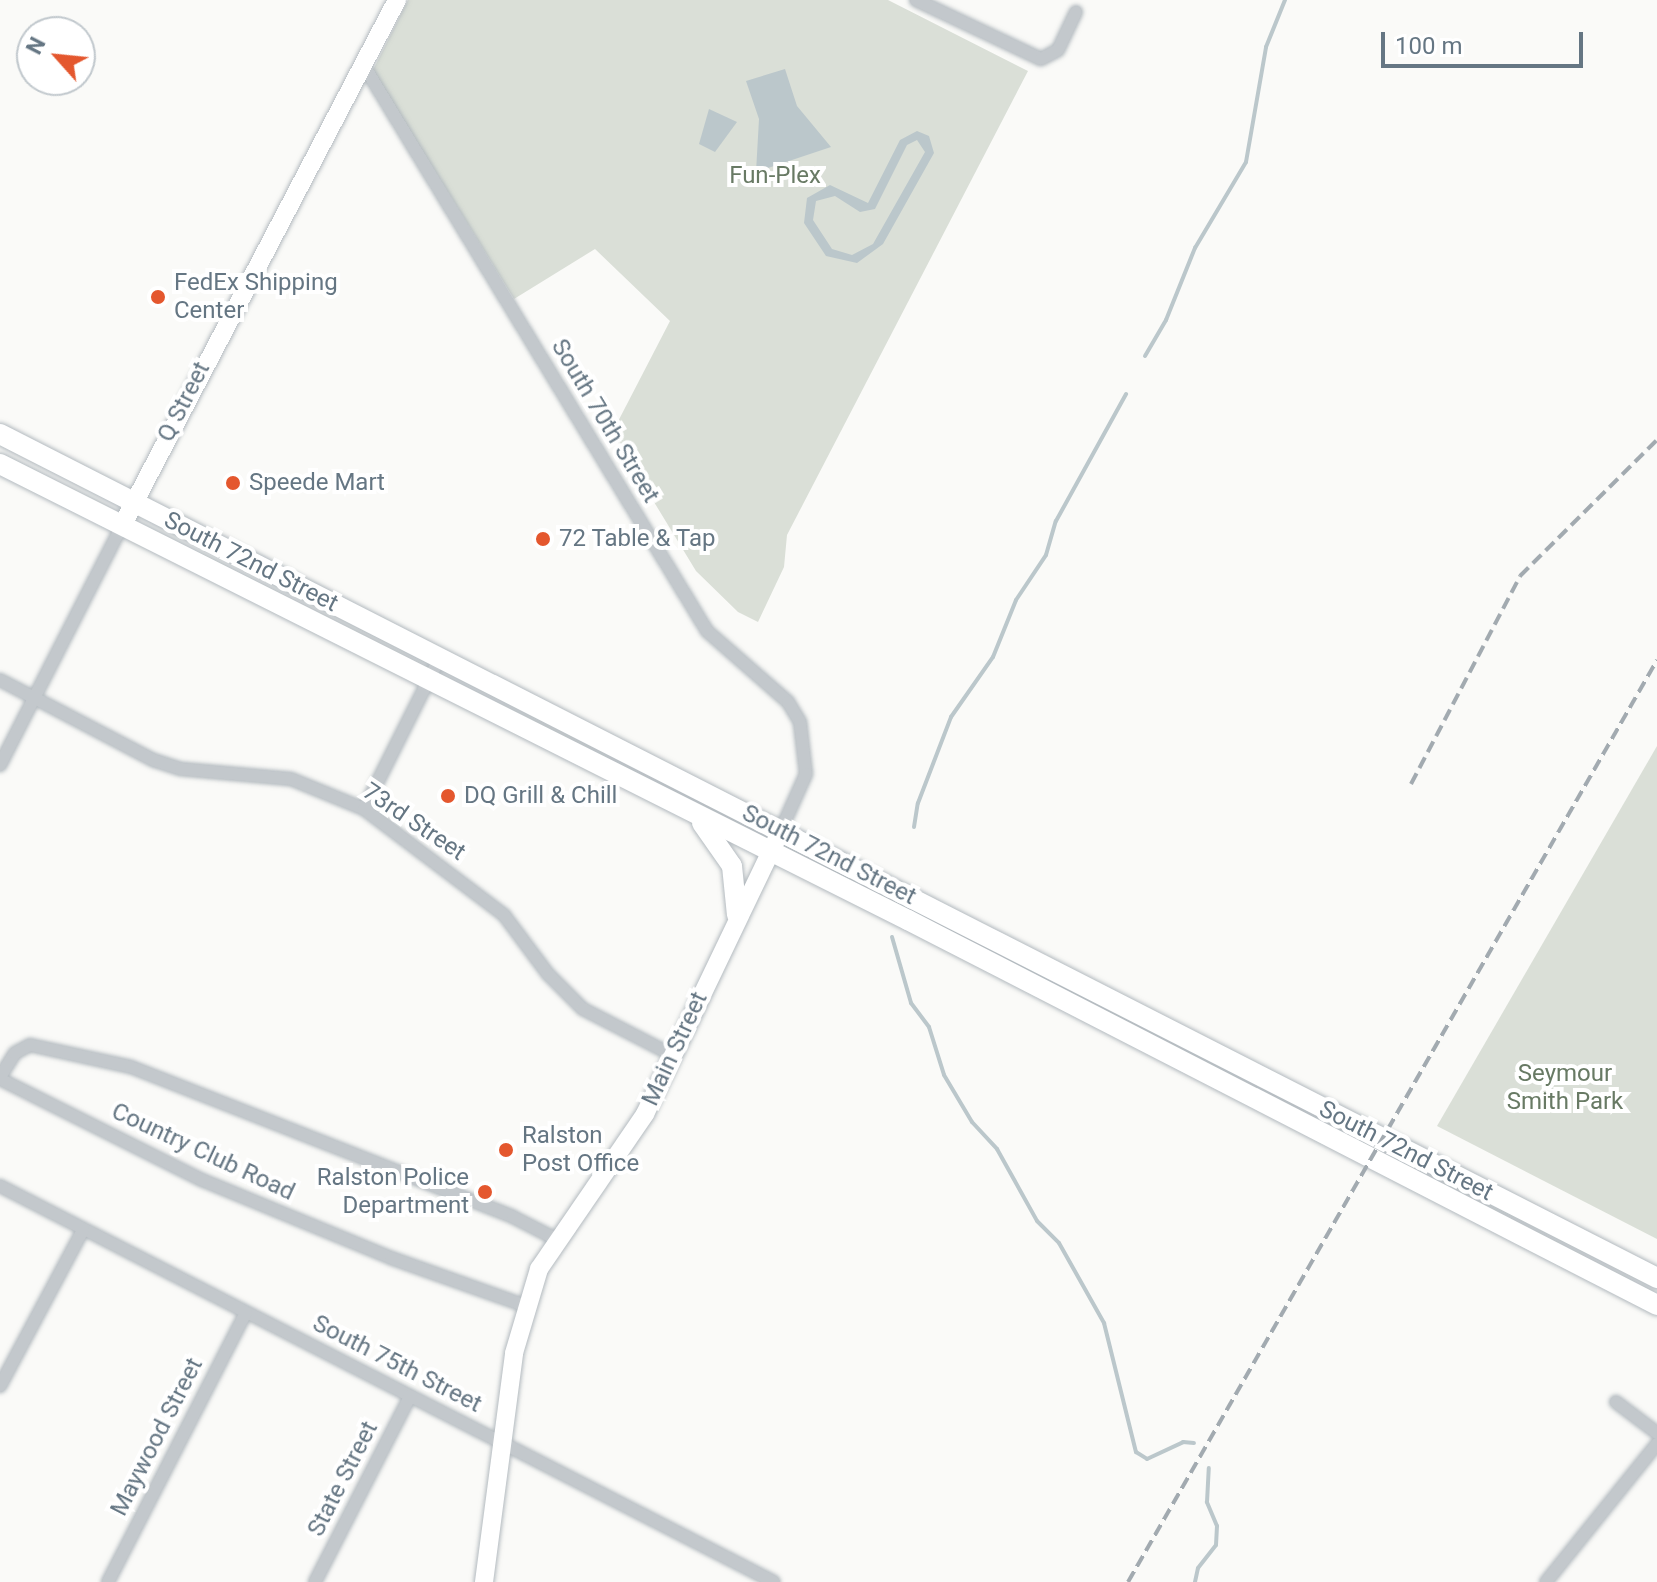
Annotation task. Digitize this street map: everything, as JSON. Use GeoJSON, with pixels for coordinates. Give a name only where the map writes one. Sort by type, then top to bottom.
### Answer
{"type":"FeatureCollection","features":[{"type":"Feature","properties":{"kind":"main road","name":"Q Street"},"geometry":{"type":"LineString","coordinates":[[122,526],[397,0]]}},
{"type":"Feature","properties":{"kind":"main road","name":"South 72nd Street"},"geometry":{"type":"LineString","coordinates":[[0,434],[1657,1278]]}},
{"type":"Feature","properties":{"kind":"main road","name":"South 72nd Street"},"geometry":{"type":"LineString","coordinates":[[0,464],[1657,1305]]}},
{"type":"Feature","properties":{"kind":"main road"},"geometry":{"type":"LineString","coordinates":[[698,816],[732,866],[737,915]]}},
{"type":"Feature","properties":{"kind":"main road","name":"Main Street"},"geometry":{"type":"LineString","coordinates":[[484,1582],[514,1353],[526,1306],[556,1239],[632,1137],[674,1056],[737,915],[781,830]]}},
{"type":"Feature","properties":{"kind":"street"},"geometry":{"type":"LineString","coordinates":[[916,0],[1034,58],[1050,57],[1076,12]]}},
{"type":"Feature","properties":{"kind":"street","name":"South 70th Street"},"geometry":{"type":"LineString","coordinates":[[363,64],[707,631],[788,702],[800,722],[806,774],[781,830]]}},
{"type":"Feature","properties":{"kind":"street","name":"Q Street"},"geometry":{"type":"LineString","coordinates":[[0,765],[122,526]]}},
{"type":"Feature","properties":{"kind":"street"},"geometry":{"type":"LineString","coordinates":[[364,809],[440,657]]}},
{"type":"Feature","properties":{"kind":"street","name":"73rd Street"},"geometry":{"type":"LineString","coordinates":[[0,680],[167,764],[291,779],[364,809],[504,915],[548,974],[583,1009],[674,1056]]}},
{"type":"Feature","properties":{"kind":"street"},"geometry":{"type":"LineString","coordinates":[[0,1078],[15,1053],[30,1045],[131,1067],[513,1217],[556,1239]]}},
{"type":"Feature","properties":{"kind":"street","name":"Country Club Road"},"geometry":{"type":"LineString","coordinates":[[0,1078],[202,1180],[391,1258],[526,1306]]}},
{"type":"Feature","properties":{"kind":"street","name":"South 75th Street"},"geometry":{"type":"LineString","coordinates":[[0,1186],[774,1582]]}},
{"type":"Feature","properties":{"kind":"street"},"geometry":{"type":"LineString","coordinates":[[0,1386],[83,1230]]}},
{"type":"Feature","properties":{"kind":"street","name":"Maywood Street"},"geometry":{"type":"LineString","coordinates":[[108,1582],[246,1312]]}},
{"type":"Feature","properties":{"kind":"street","name":"State Street"},"geometry":{"type":"LineString","coordinates":[[315,1582],[410,1396]]}},
{"type":"Feature","properties":{"kind":"street"},"geometry":{"type":"LineString","coordinates":[[1616,1402],[1657,1433]]}},
{"type":"Feature","properties":{"kind":"street"},"geometry":{"type":"LineString","coordinates":[[1546,1582],[1657,1444]]}},
{"type":"Feature","properties":{"kind":"green space","name":"Fun-Plex"},"geometry":{"type":"Polygon","coordinates":[[[408,0],[888,0],[1028,71],[787,535],[784,567],[758,622],[738,612],[696,571],[612,433],[670,321],[595,249],[514,299],[373,70],[408,0]]]}},
{"type":"Feature","properties":{"kind":"green space","name":"Seymour Smith Park"},"geometry":{"type":"Polygon","coordinates":[[[1657,746],[1657,1239],[1437,1126],[1657,746]]]}},
{"type":"Feature","properties":{"kind":"shaded area"},"geometry":{"type":"Polygon","coordinates":[[[785,69],[797,106],[831,147],[756,172],[759,119],[746,81],[785,69]]]}},
{"type":"Feature","properties":{"kind":"shaded area"},"geometry":{"type":"Polygon","coordinates":[[[709,109],[737,122],[715,152],[699,144],[709,109]]]}},
{"type":"Feature","properties":{"kind":"shaded area"},"geometry":{"type":"Polygon","coordinates":[[[917,131],[929,136],[934,153],[883,244],[857,263],[826,256],[804,223],[807,198],[830,185],[868,203],[900,140],[917,131]],[[917,140],[907,145],[875,209],[860,212],[835,196],[816,201],[813,220],[832,249],[852,255],[873,244],[925,152],[917,140]]]}},
{"type":"Feature","properties":{"kind":"waterway"},"geometry":{"type":"LineString","coordinates":[[1145,356],[1166,320],[1195,248],[1246,162],[1266,47],[1285,0]]}},
{"type":"Feature","properties":{"kind":"waterway"},"geometry":{"type":"LineString","coordinates":[[914,827],[918,803],[951,717],[993,657],[1016,600],[1046,555],[1056,521],[1126,394]]}},
{"type":"Feature","properties":{"kind":"waterway"},"geometry":{"type":"LineString","coordinates":[[892,937],[911,1003],[929,1027],[944,1075],[972,1122],[997,1149],[1037,1221],[1059,1243],[1104,1323],[1136,1452],[1147,1459],[1183,1442],[1194,1443]]}},
{"type":"Feature","properties":{"kind":"waterway"},"geometry":{"type":"LineString","coordinates":[[1195,1582],[1198,1568],[1216,1545],[1217,1526],[1207,1502],[1209,1468]]}},
{"type":"Feature","properties":{"kind":"railway"},"geometry":{"type":"LineString","coordinates":[[1411,784],[1520,576],[1657,440]]}},
{"type":"Feature","properties":{"kind":"railway"},"geometry":{"type":"LineString","coordinates":[[1128,1582],[1657,660]]}},
{"type":"Feature","properties":{"kind":"place","name":"FedEx Shipping Center"},"geometry":{"type":"Point","coordinates":[158,297]}},
{"type":"Feature","properties":{"kind":"place","name":"Speede Mart"},"geometry":{"type":"Point","coordinates":[233,483]}},
{"type":"Feature","properties":{"kind":"place","name":"72 Table & Tap"},"geometry":{"type":"Point","coordinates":[543,539]}},
{"type":"Feature","properties":{"kind":"place","name":"DQ Grill & Chill"},"geometry":{"type":"Point","coordinates":[448,796]}},
{"type":"Feature","properties":{"kind":"place","name":"Ralston Post Office"},"geometry":{"type":"Point","coordinates":[506,1150]}},
{"type":"Feature","properties":{"kind":"place","name":"Ralston Police Department"},"geometry":{"type":"Point","coordinates":[485,1192]}}]}
